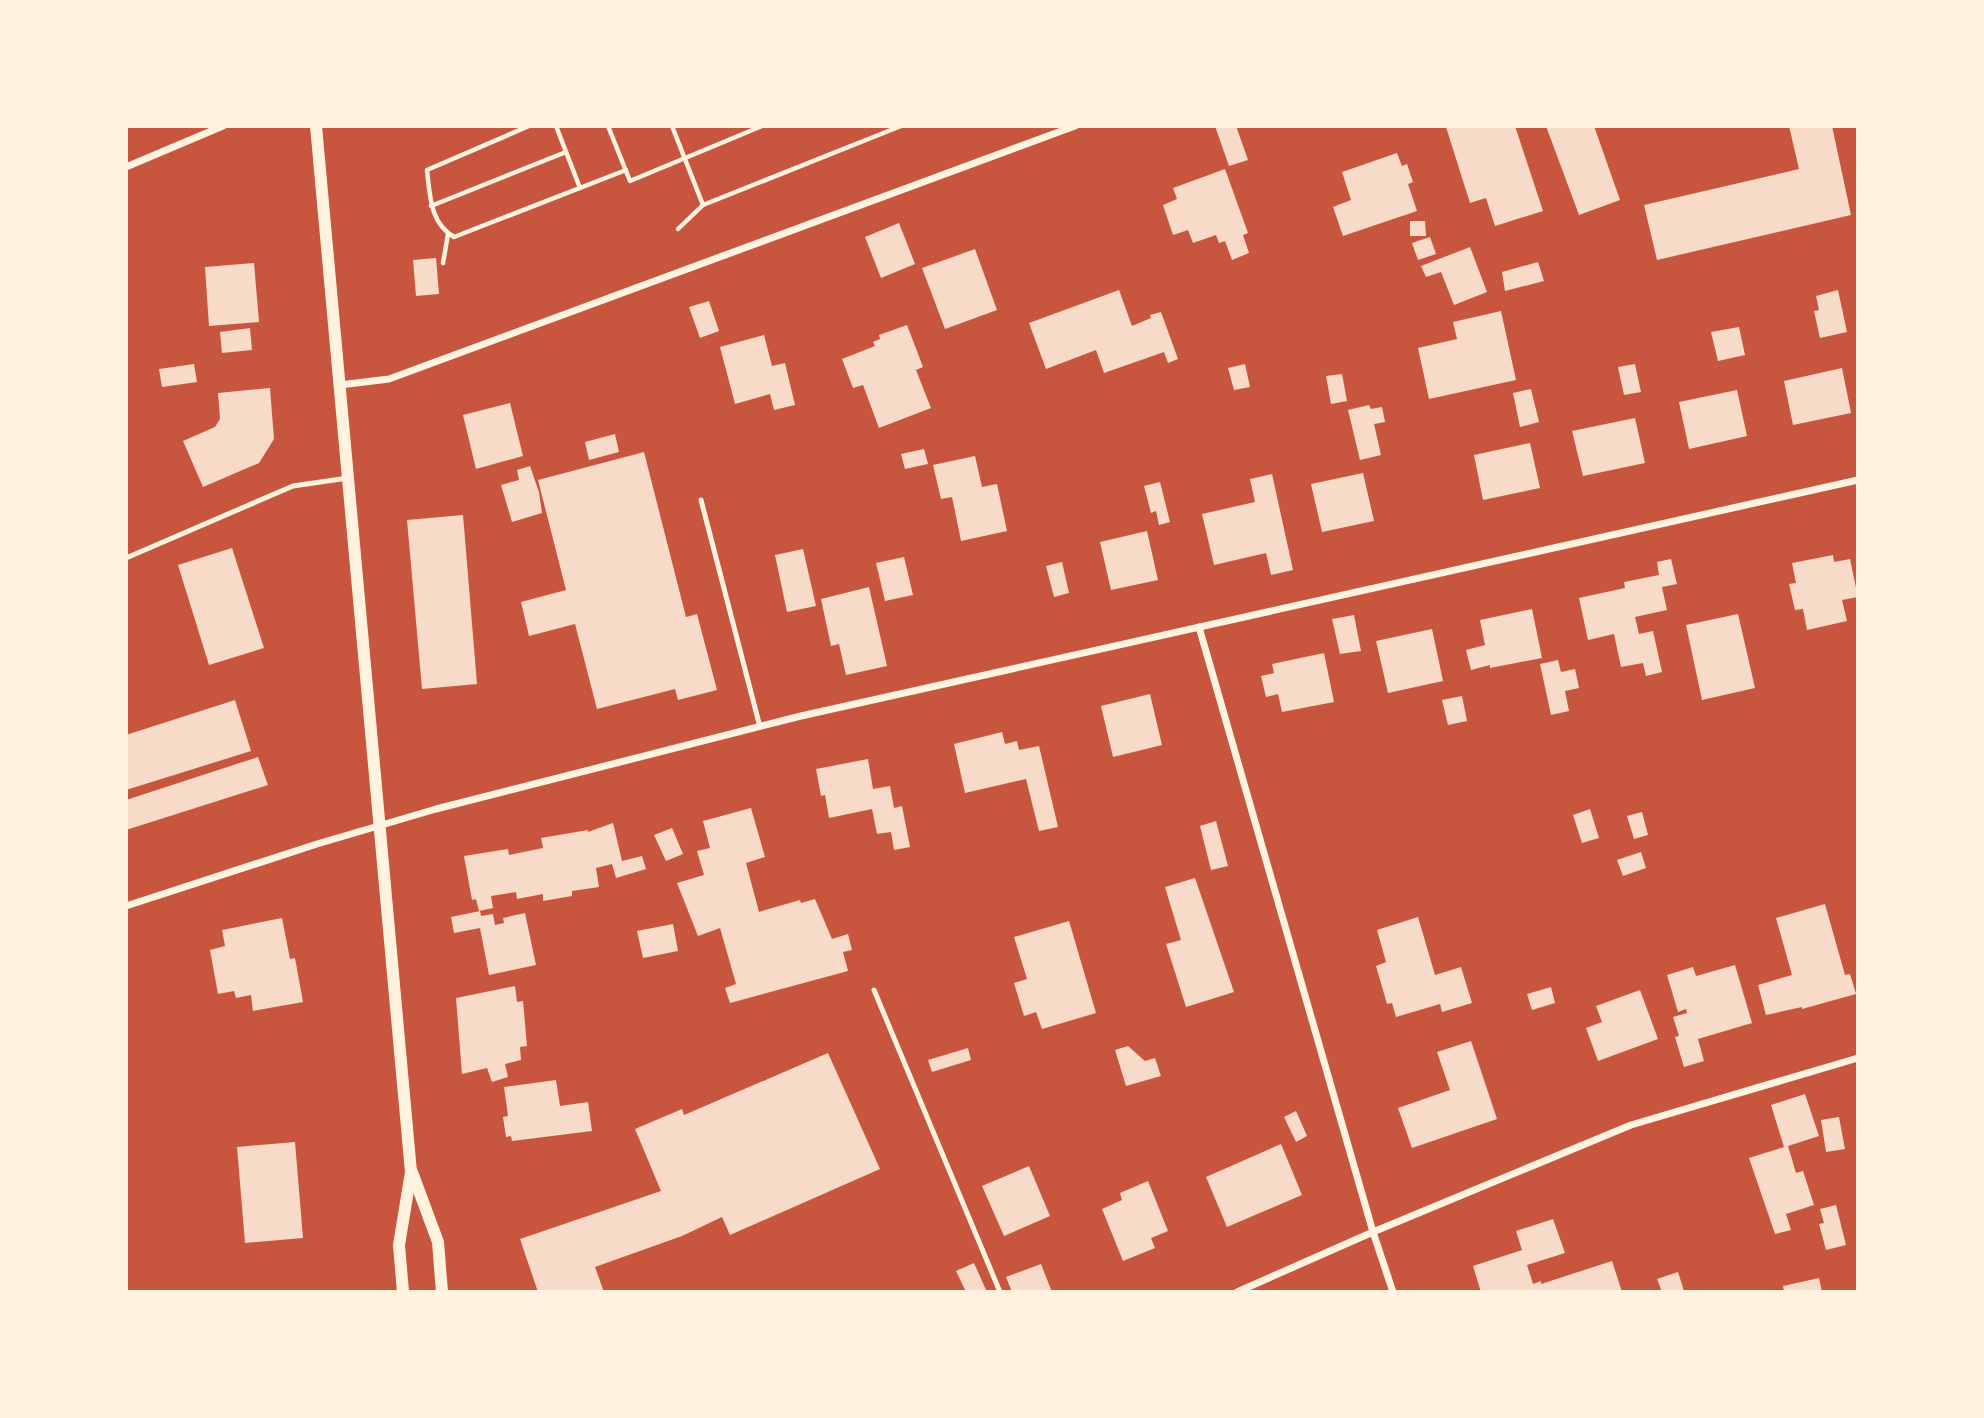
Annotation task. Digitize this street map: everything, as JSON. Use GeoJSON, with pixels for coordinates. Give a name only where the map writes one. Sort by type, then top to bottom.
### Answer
{"type":"FeatureCollection","features":[{"type":"Feature","properties":{"kind":"street"},"geometry":{"type":"LineString","coordinates":[[126,167],[223,126]]}},
{"type":"Feature","properties":{"kind":"street"},"geometry":{"type":"LineString","coordinates":[[316,126],[411,1172],[399,1245],[403,1292]]}},
{"type":"Feature","properties":{"kind":"street"},"geometry":{"type":"LineString","coordinates":[[340,385],[389,379],[1075,126]]}},
{"type":"Feature","properties":{"kind":"street"},"geometry":{"type":"LineString","coordinates":[[126,905],[380,826],[760,727],[1858,480]]}},
{"type":"Feature","properties":{"kind":"street"},"geometry":{"type":"LineString","coordinates":[[1199,627],[1373,1232],[1393,1292]]}},
{"type":"Feature","properties":{"kind":"street"},"geometry":{"type":"LineString","coordinates":[[1237,1292],[1373,1232],[1631,1125],[1858,1058]]}},
{"type":"Feature","properties":{"kind":"street"},"geometry":{"type":"LineString","coordinates":[[411,1172],[438,1242],[442,1292]]}},
{"type":"Feature","properties":{"kind":"lane"},"geometry":{"type":"LineString","coordinates":[[126,558],[293,486],[348,478]]}},
{"type":"Feature","properties":{"kind":"lane"},"geometry":{"type":"LineString","coordinates":[[701,500],[760,727]]}},
{"type":"Feature","properties":{"kind":"lane"},"geometry":{"type":"LineString","coordinates":[[874,990],[1000,1292]]}},
{"type":"Feature","properties":{"kind":"path"},"geometry":{"type":"LineString","coordinates":[[529,126],[427,170],[431,206],[442,230],[454,237],[626,170]]}},
{"type":"Feature","properties":{"kind":"path"},"geometry":{"type":"LineString","coordinates":[[556,126],[580,188]]}},
{"type":"Feature","properties":{"kind":"path"},"geometry":{"type":"LineString","coordinates":[[608,126],[630,181],[762,126]]}},
{"type":"Feature","properties":{"kind":"path"},"geometry":{"type":"LineString","coordinates":[[672,126],[703,205]]}},
{"type":"Feature","properties":{"kind":"path"},"geometry":{"type":"LineString","coordinates":[[678,229],[703,205],[901,126]]}},
{"type":"Feature","properties":{"kind":"path"},"geometry":{"type":"LineString","coordinates":[[431,206],[566,152]]}},
{"type":"Feature","properties":{"kind":"path"},"geometry":{"type":"LineString","coordinates":[[443,263],[448,234]]}},
{"type":"Feature","properties":{"kind":"building"},"geometry":{"type":"Polygon","coordinates":[[[1215,126],[1236,126],[1248,160],[1229,166],[1215,126]]]}},
{"type":"Feature","properties":{"kind":"building"},"geometry":{"type":"Polygon","coordinates":[[[1515,126],[1543,211],[1495,226],[1486,198],[1470,203],[1446,127],[1515,126]]]}},
{"type":"Feature","properties":{"kind":"building"},"geometry":{"type":"Polygon","coordinates":[[[1546,126],[1594,126],[1620,200],[1579,215],[1546,126]]]}},
{"type":"Feature","properties":{"kind":"building"},"geometry":{"type":"Polygon","coordinates":[[[1789,126],[1832,126],[1851,215],[1657,260],[1644,205],[1799,169],[1789,126]]]}},
{"type":"Feature","properties":{"kind":"building"},"geometry":{"type":"Polygon","coordinates":[[[1397,153],[1402,166],[1407,164],[1413,182],[1408,184],[1417,211],[1343,236],[1333,207],[1351,200],[1342,172],[1397,153]]]}},
{"type":"Feature","properties":{"kind":"building"},"geometry":{"type":"Polygon","coordinates":[[[1225,169],[1248,233],[1243,235],[1249,253],[1232,260],[1225,241],[1219,243],[1216,235],[1193,243],[1188,230],[1173,235],[1163,205],[1177,199],[1173,188],[1225,169]]]}},
{"type":"Feature","properties":{"kind":"building"},"geometry":{"type":"Polygon","coordinates":[[[1410,221],[1425,221],[1426,236],[1410,236],[1410,221]]]}},
{"type":"Feature","properties":{"kind":"building"},"geometry":{"type":"Polygon","coordinates":[[[899,223],[915,264],[881,278],[865,237],[899,223]]]}},
{"type":"Feature","properties":{"kind":"building"},"geometry":{"type":"Polygon","coordinates":[[[1430,237],[1436,254],[1418,260],[1412,243],[1430,237]]]}},
{"type":"Feature","properties":{"kind":"building"},"geometry":{"type":"Polygon","coordinates":[[[1470,247],[1487,292],[1454,305],[1441,272],[1426,277],[1421,266],[1470,247]]]}},
{"type":"Feature","properties":{"kind":"building"},"geometry":{"type":"Polygon","coordinates":[[[975,249],[997,310],[945,329],[922,268],[975,249]]]}},
{"type":"Feature","properties":{"kind":"building"},"geometry":{"type":"Polygon","coordinates":[[[436,258],[439,294],[416,296],[413,260],[436,258]]]}},
{"type":"Feature","properties":{"kind":"building"},"geometry":{"type":"Polygon","coordinates":[[[1538,262],[1544,281],[1505,291],[1502,272],[1538,262]]]}},
{"type":"Feature","properties":{"kind":"building"},"geometry":{"type":"Polygon","coordinates":[[[254,263],[259,322],[209,326],[205,267],[254,263]]]}},
{"type":"Feature","properties":{"kind":"building"},"geometry":{"type":"Polygon","coordinates":[[[1119,290],[1132,326],[1161,312],[1178,359],[1168,363],[1164,352],[1104,373],[1096,350],[1046,369],[1029,323],[1119,290]]]}},
{"type":"Feature","properties":{"kind":"building"},"geometry":{"type":"Polygon","coordinates":[[[1838,290],[1847,332],[1820,338],[1814,311],[1819,310],[1816,296],[1838,290]]]}},
{"type":"Feature","properties":{"kind":"building"},"geometry":{"type":"Polygon","coordinates":[[[709,301],[719,331],[700,338],[689,307],[709,301]]]}},
{"type":"Feature","properties":{"kind":"building"},"geometry":{"type":"Polygon","coordinates":[[[1501,311],[1516,380],[1429,399],[1418,348],[1457,339],[1453,322],[1501,311]]]}},
{"type":"Feature","properties":{"kind":"building"},"geometry":{"type":"Polygon","coordinates":[[[907,325],[923,367],[916,370],[931,408],[879,428],[863,385],[853,388],[842,359],[875,346],[873,342],[880,339],[879,335],[907,325]]]}},
{"type":"Feature","properties":{"kind":"building"},"geometry":{"type":"Polygon","coordinates":[[[1739,327],[1745,355],[1718,361],[1711,332],[1739,327]]]}},
{"type":"Feature","properties":{"kind":"building"},"geometry":{"type":"Polygon","coordinates":[[[250,328],[252,350],[222,353],[220,332],[250,328]]]}},
{"type":"Feature","properties":{"kind":"building"},"geometry":{"type":"Polygon","coordinates":[[[764,335],[772,366],[785,363],[795,405],[774,410],[770,394],[735,404],[720,347],[764,335]]]}},
{"type":"Feature","properties":{"kind":"building"},"geometry":{"type":"Polygon","coordinates":[[[194,364],[197,382],[162,387],[159,369],[194,364]]]}},
{"type":"Feature","properties":{"kind":"building"},"geometry":{"type":"Polygon","coordinates":[[[1245,364],[1250,387],[1234,390],[1228,368],[1245,364]]]}},
{"type":"Feature","properties":{"kind":"building"},"geometry":{"type":"Polygon","coordinates":[[[1635,364],[1641,392],[1624,395],[1618,367],[1635,364]]]}},
{"type":"Feature","properties":{"kind":"building"},"geometry":{"type":"Polygon","coordinates":[[[1842,368],[1851,413],[1793,425],[1784,381],[1842,368]]]}},
{"type":"Feature","properties":{"kind":"building"},"geometry":{"type":"Polygon","coordinates":[[[1342,374],[1347,401],[1331,404],[1326,376],[1342,374]]]}},
{"type":"Feature","properties":{"kind":"building"},"geometry":{"type":"Polygon","coordinates":[[[270,388],[274,439],[259,463],[203,487],[183,441],[215,427],[220,419],[218,393],[270,388]]]}},
{"type":"Feature","properties":{"kind":"building"},"geometry":{"type":"Polygon","coordinates":[[[1531,389],[1539,422],[1520,427],[1513,393],[1531,389]]]}},
{"type":"Feature","properties":{"kind":"building"},"geometry":{"type":"Polygon","coordinates":[[[1737,390],[1747,436],[1689,449],[1679,402],[1737,390]]]}},
{"type":"Feature","properties":{"kind":"building"},"geometry":{"type":"Polygon","coordinates":[[[510,403],[523,456],[476,469],[463,415],[510,403]]]}},
{"type":"Feature","properties":{"kind":"building"},"geometry":{"type":"Polygon","coordinates":[[[1369,405],[1371,409],[1382,407],[1385,422],[1374,424],[1381,455],[1360,460],[1348,410],[1369,405]]]}},
{"type":"Feature","properties":{"kind":"building"},"geometry":{"type":"Polygon","coordinates":[[[1635,418],[1645,463],[1583,476],[1572,431],[1635,418]]]}},
{"type":"Feature","properties":{"kind":"building"},"geometry":{"type":"Polygon","coordinates":[[[615,434],[619,452],[589,460],[585,442],[615,434]]]}},
{"type":"Feature","properties":{"kind":"building"},"geometry":{"type":"Polygon","coordinates":[[[1530,443],[1540,488],[1483,500],[1474,455],[1530,443]]]}},
{"type":"Feature","properties":{"kind":"building"},"geometry":{"type":"Polygon","coordinates":[[[924,449],[928,464],[905,469],[901,454],[924,449]]]}},
{"type":"Feature","properties":{"kind":"building"},"geometry":{"type":"Polygon","coordinates":[[[644,452],[686,617],[697,614],[717,690],[678,700],[675,689],[597,709],[575,624],[529,636],[521,602],[566,590],[538,480],[644,452]]]}},
{"type":"Feature","properties":{"kind":"building"},"geometry":{"type":"Polygon","coordinates":[[[975,456],[982,487],[997,484],[1007,531],[961,541],[952,497],[941,499],[933,465],[975,456]]]}},
{"type":"Feature","properties":{"kind":"building"},"geometry":{"type":"Polygon","coordinates":[[[530,466],[539,492],[542,513],[512,522],[501,485],[519,480],[517,470],[530,466]]]}},
{"type":"Feature","properties":{"kind":"building"},"geometry":{"type":"Polygon","coordinates":[[[1363,473],[1374,521],[1322,532],[1311,484],[1363,473]]]}},
{"type":"Feature","properties":{"kind":"building"},"geometry":{"type":"Polygon","coordinates":[[[1272,474],[1293,570],[1271,575],[1266,553],[1214,565],[1202,514],[1255,502],[1250,479],[1272,474]]]}},
{"type":"Feature","properties":{"kind":"building"},"geometry":{"type":"Polygon","coordinates":[[[1160,482],[1170,522],[1159,525],[1156,511],[1151,513],[1144,486],[1160,482]]]}},
{"type":"Feature","properties":{"kind":"building"},"geometry":{"type":"Polygon","coordinates":[[[463,515],[477,684],[422,689],[407,520],[463,515]]]}},
{"type":"Feature","properties":{"kind":"building"},"geometry":{"type":"Polygon","coordinates":[[[1147,531],[1158,580],[1111,590],[1100,542],[1147,531]]]}},
{"type":"Feature","properties":{"kind":"building"},"geometry":{"type":"Polygon","coordinates":[[[232,548],[264,648],[209,665],[178,565],[232,548]]]}},
{"type":"Feature","properties":{"kind":"building"},"geometry":{"type":"Polygon","coordinates":[[[803,549],[816,606],[787,612],[775,555],[803,549]]]}},
{"type":"Feature","properties":{"kind":"building"},"geometry":{"type":"Polygon","coordinates":[[[1833,555],[1834,562],[1850,559],[1858,597],[1842,600],[1847,621],[1807,630],[1803,609],[1795,610],[1789,584],[1796,583],[1792,563],[1833,555]]]}},
{"type":"Feature","properties":{"kind":"building"},"geometry":{"type":"Polygon","coordinates":[[[904,557],[913,595],[885,601],[876,563],[904,557]]]}},
{"type":"Feature","properties":{"kind":"building"},"geometry":{"type":"Polygon","coordinates":[[[1671,559],[1677,584],[1662,587],[1667,610],[1635,617],[1639,634],[1653,631],[1662,672],[1646,676],[1643,663],[1621,667],[1614,634],[1588,640],[1579,598],[1625,588],[1624,582],[1659,575],[1657,562],[1671,559]]]}},
{"type":"Feature","properties":{"kind":"building"},"geometry":{"type":"Polygon","coordinates":[[[1062,562],[1069,593],[1054,597],[1046,566],[1062,562]]]}},
{"type":"Feature","properties":{"kind":"building"},"geometry":{"type":"Polygon","coordinates":[[[869,587],[887,666],[846,675],[839,644],[831,646],[821,599],[869,587]]]}},
{"type":"Feature","properties":{"kind":"building"},"geometry":{"type":"Polygon","coordinates":[[[1532,609],[1542,658],[1471,670],[1466,650],[1485,645],[1480,620],[1532,609]]]}},
{"type":"Feature","properties":{"kind":"building"},"geometry":{"type":"Polygon","coordinates":[[[1738,614],[1755,688],[1702,700],[1686,625],[1738,614]]]}},
{"type":"Feature","properties":{"kind":"building"},"geometry":{"type":"Polygon","coordinates":[[[1354,615],[1361,651],[1340,654],[1332,619],[1354,615]]]}},
{"type":"Feature","properties":{"kind":"building"},"geometry":{"type":"Polygon","coordinates":[[[1432,629],[1443,681],[1388,693],[1376,641],[1432,629]]]}},
{"type":"Feature","properties":{"kind":"building"},"geometry":{"type":"Polygon","coordinates":[[[1324,653],[1334,702],[1282,712],[1278,694],[1266,697],[1261,676],[1274,673],[1272,664],[1324,653]]]}},
{"type":"Feature","properties":{"kind":"building"},"geometry":{"type":"Polygon","coordinates":[[[1558,660],[1561,672],[1575,669],[1579,688],[1565,691],[1569,711],[1551,715],[1540,664],[1558,660]]]}},
{"type":"Feature","properties":{"kind":"building"},"geometry":{"type":"Polygon","coordinates":[[[1150,694],[1162,745],[1113,757],[1101,706],[1150,694]]]}},
{"type":"Feature","properties":{"kind":"building"},"geometry":{"type":"Polygon","coordinates":[[[1462,696],[1467,721],[1448,725],[1442,700],[1462,696]]]}},
{"type":"Feature","properties":{"kind":"building"},"geometry":{"type":"Polygon","coordinates":[[[235,700],[251,751],[126,790],[126,735],[235,700]]]}},
{"type":"Feature","properties":{"kind":"building"},"geometry":{"type":"Polygon","coordinates":[[[1002,732],[1005,744],[1017,741],[1019,750],[1039,746],[1058,827],[1039,831],[1026,779],[965,793],[954,744],[1002,732]]]}},
{"type":"Feature","properties":{"kind":"building"},"geometry":{"type":"Polygon","coordinates":[[[258,757],[268,785],[126,830],[126,800],[258,757]]]}},
{"type":"Feature","properties":{"kind":"building"},"geometry":{"type":"Polygon","coordinates":[[[868,759],[873,789],[890,786],[894,808],[902,806],[910,847],[894,850],[891,832],[877,834],[872,809],[829,818],[816,769],[868,759]]]}},
{"type":"Feature","properties":{"kind":"building"},"geometry":{"type":"Polygon","coordinates":[[[751,808],[765,857],[746,863],[759,912],[800,900],[801,903],[815,899],[832,939],[848,934],[852,950],[843,952],[848,971],[730,1003],[725,988],[736,984],[720,928],[698,936],[677,883],[704,875],[697,851],[710,848],[703,821],[751,808]]]}},
{"type":"Feature","properties":{"kind":"building"},"geometry":{"type":"Polygon","coordinates":[[[1590,809],[1599,838],[1582,843],[1573,815],[1590,809]]]}},
{"type":"Feature","properties":{"kind":"building"},"geometry":{"type":"Polygon","coordinates":[[[1642,812],[1648,835],[1634,839],[1627,816],[1642,812]]]}},
{"type":"Feature","properties":{"kind":"building"},"geometry":{"type":"Polygon","coordinates":[[[1216,821],[1228,866],[1211,870],[1200,826],[1216,821]]]}},
{"type":"Feature","properties":{"kind":"building"},"geometry":{"type":"Polygon","coordinates":[[[613,823],[622,861],[642,856],[646,869],[616,878],[612,864],[596,868],[599,887],[572,891],[572,896],[543,901],[543,894],[517,899],[516,892],[491,896],[493,908],[479,911],[476,899],[472,900],[464,856],[508,849],[509,855],[543,848],[541,838],[588,832],[613,823]]]}},
{"type":"Feature","properties":{"kind":"building"},"geometry":{"type":"Polygon","coordinates":[[[672,828],[683,854],[666,861],[654,835],[672,828]]]}},
{"type":"Feature","properties":{"kind":"building"},"geometry":{"type":"Polygon","coordinates":[[[1641,852],[1646,868],[1623,876],[1617,860],[1641,852]]]}},
{"type":"Feature","properties":{"kind":"building"},"geometry":{"type":"Polygon","coordinates":[[[1195,878],[1234,992],[1186,1007],[1166,944],[1181,940],[1165,887],[1195,878]]]}},
{"type":"Feature","properties":{"kind":"building"},"geometry":{"type":"Polygon","coordinates":[[[1825,904],[1845,975],[1850,974],[1856,994],[1802,1009],[1766,1015],[1758,985],[1792,975],[1776,918],[1825,904]]]}},
{"type":"Feature","properties":{"kind":"building"},"geometry":{"type":"Polygon","coordinates":[[[480,911],[481,916],[493,914],[495,925],[504,923],[503,918],[525,913],[536,965],[489,975],[480,928],[454,933],[451,917],[480,911]]]}},
{"type":"Feature","properties":{"kind":"building"},"geometry":{"type":"Polygon","coordinates":[[[1418,917],[1435,975],[1461,967],[1472,1003],[1442,1012],[1440,1004],[1396,1017],[1392,1003],[1387,1004],[1376,966],[1386,962],[1377,930],[1418,917]]]}},
{"type":"Feature","properties":{"kind":"building"},"geometry":{"type":"Polygon","coordinates":[[[282,918],[290,959],[295,958],[303,1002],[253,1011],[251,995],[236,998],[234,991],[218,994],[210,950],[225,946],[222,930],[282,918]]]}},
{"type":"Feature","properties":{"kind":"building"},"geometry":{"type":"Polygon","coordinates":[[[1069,921],[1096,1013],[1042,1029],[1036,1012],[1024,1016],[1014,983],[1027,979],[1014,937],[1069,921]]]}},
{"type":"Feature","properties":{"kind":"building"},"geometry":{"type":"Polygon","coordinates":[[[673,924],[678,951],[643,958],[637,931],[673,924]]]}},
{"type":"Feature","properties":{"kind":"building"},"geometry":{"type":"Polygon","coordinates":[[[1735,965],[1752,1023],[1698,1039],[1704,1061],[1684,1067],[1675,1037],[1679,1036],[1673,1017],[1687,1013],[1686,1009],[1678,1012],[1667,975],[1693,967],[1696,976],[1735,965]]]}},
{"type":"Feature","properties":{"kind":"building"},"geometry":{"type":"Polygon","coordinates":[[[515,986],[517,1002],[523,1001],[527,1046],[520,1047],[521,1060],[505,1064],[508,1077],[492,1082],[487,1068],[462,1074],[456,998],[515,986]]]}},
{"type":"Feature","properties":{"kind":"building"},"geometry":{"type":"Polygon","coordinates":[[[1551,987],[1555,1003],[1532,1010],[1527,994],[1551,987]]]}},
{"type":"Feature","properties":{"kind":"building"},"geometry":{"type":"Polygon","coordinates":[[[1640,990],[1658,1039],[1598,1061],[1586,1028],[1602,1022],[1596,1006],[1640,990]]]}},
{"type":"Feature","properties":{"kind":"building"},"geometry":{"type":"Polygon","coordinates":[[[1471,1041],[1497,1119],[1412,1148],[1398,1108],[1450,1090],[1437,1052],[1471,1041]]]}},
{"type":"Feature","properties":{"kind":"building"},"geometry":{"type":"Polygon","coordinates":[[[1128,1046],[1145,1061],[1155,1058],[1161,1076],[1126,1086],[1115,1050],[1128,1046]]]}},
{"type":"Feature","properties":{"kind":"building"},"geometry":{"type":"Polygon","coordinates":[[[968,1048],[971,1060],[932,1072],[928,1060],[968,1048]]]}},
{"type":"Feature","properties":{"kind":"building"},"geometry":{"type":"Polygon","coordinates":[[[828,1053],[880,1169],[730,1235],[722,1217],[682,1236],[595,1267],[604,1292],[538,1292],[520,1239],[661,1191],[635,1129],[682,1109],[684,1115],[828,1053]]]}},
{"type":"Feature","properties":{"kind":"building"},"geometry":{"type":"Polygon","coordinates":[[[556,1080],[560,1106],[588,1102],[592,1131],[512,1141],[511,1136],[506,1137],[503,1117],[508,1116],[504,1087],[556,1080]]]}},
{"type":"Feature","properties":{"kind":"building"},"geometry":{"type":"Polygon","coordinates":[[[1805,1094],[1819,1136],[1788,1146],[1796,1173],[1803,1171],[1814,1205],[1786,1214],[1791,1230],[1775,1234],[1749,1158],[1784,1147],[1771,1105],[1805,1094]]]}},
{"type":"Feature","properties":{"kind":"building"},"geometry":{"type":"Polygon","coordinates":[[[1296,1111],[1307,1136],[1296,1142],[1284,1117],[1296,1111]]]}},
{"type":"Feature","properties":{"kind":"building"},"geometry":{"type":"Polygon","coordinates":[[[1839,1117],[1845,1149],[1826,1152],[1821,1120],[1839,1117]]]}},
{"type":"Feature","properties":{"kind":"building"},"geometry":{"type":"Polygon","coordinates":[[[295,1142],[303,1238],[245,1243],[237,1147],[295,1142]]]}},
{"type":"Feature","properties":{"kind":"building"},"geometry":{"type":"Polygon","coordinates":[[[1281,1144],[1302,1195],[1227,1227],[1206,1177],[1281,1144]]]}},
{"type":"Feature","properties":{"kind":"building"},"geometry":{"type":"Polygon","coordinates":[[[1029,1166],[1050,1216],[1004,1236],[982,1186],[1029,1166]]]}},
{"type":"Feature","properties":{"kind":"building"},"geometry":{"type":"Polygon","coordinates":[[[1148,1181],[1168,1231],[1151,1238],[1155,1248],[1123,1261],[1102,1209],[1122,1200],[1120,1193],[1148,1181]]]}},
{"type":"Feature","properties":{"kind":"building"},"geometry":{"type":"Polygon","coordinates":[[[1836,1205],[1846,1245],[1826,1250],[1819,1224],[1824,1223],[1820,1209],[1836,1205]]]}},
{"type":"Feature","properties":{"kind":"building"},"geometry":{"type":"Polygon","coordinates":[[[1553,1219],[1565,1253],[1527,1265],[1533,1284],[1541,1281],[1541,1284],[1612,1261],[1622,1292],[1481,1292],[1473,1266],[1522,1250],[1516,1231],[1553,1219]]]}},
{"type":"Feature","properties":{"kind":"building"},"geometry":{"type":"Polygon","coordinates":[[[974,1263],[987,1292],[966,1292],[956,1271],[974,1263]]]}},
{"type":"Feature","properties":{"kind":"building"},"geometry":{"type":"Polygon","coordinates":[[[1041,1264],[1052,1292],[1012,1292],[1006,1277],[1041,1264]]]}},
{"type":"Feature","properties":{"kind":"building"},"geometry":{"type":"Polygon","coordinates":[[[1678,1272],[1684,1291],[1662,1292],[1657,1279],[1678,1272]]]}},
{"type":"Feature","properties":{"kind":"building"},"geometry":{"type":"Polygon","coordinates":[[[1819,1278],[1822,1292],[1784,1292],[1783,1286],[1819,1278]]]}}]}
